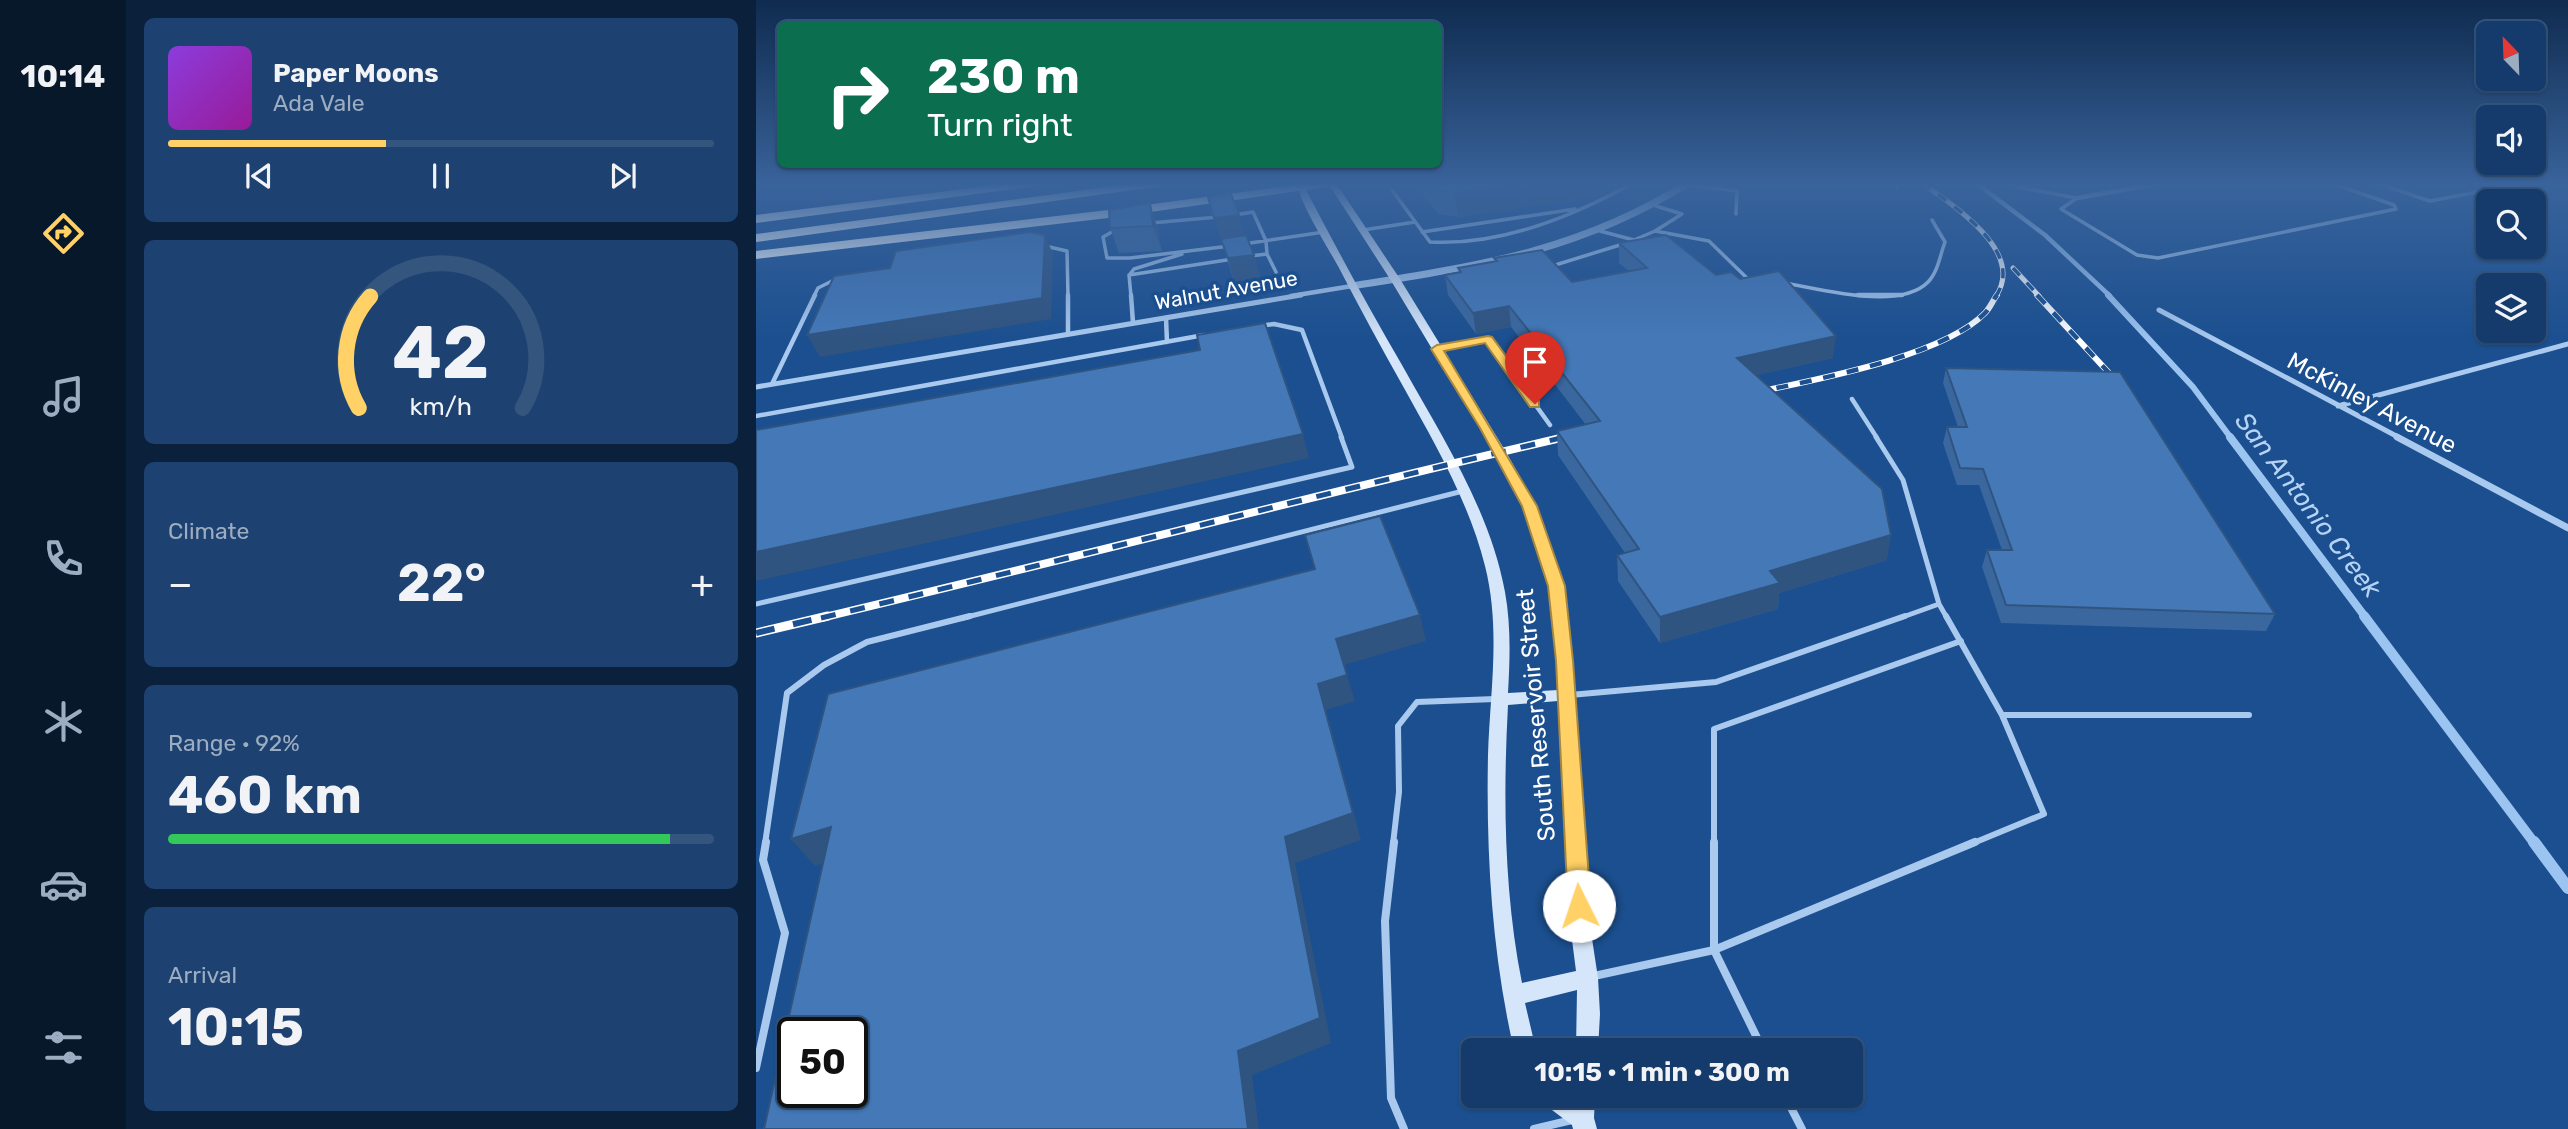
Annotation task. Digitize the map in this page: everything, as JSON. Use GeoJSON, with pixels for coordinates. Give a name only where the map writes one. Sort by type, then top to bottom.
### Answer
{"type":"FeatureCollection","features":[{"type":"Feature","properties":{"kind":"highway"},"geometry":{"type":"LineString","coordinates":[[756,255],[924,236]]}},
{"type":"Feature","properties":{"kind":"main road","name":"South Reservoir Street"},"geometry":{"type":"LineString","coordinates":[[1326,236],[1441,444],[1474,513],[1497,587],[1501,613],[1497,755],[1500,884],[1513,996],[1522,1038]]}},
{"type":"Feature","properties":{"kind":"main road","name":"South Reservoir Street"},"geometry":{"type":"LineString","coordinates":[[1367,236],[1486,428],[1530,506],[1557,586],[1567,695],[1579,906],[1590,1014],[1588,1038]]}},
{"type":"Feature","properties":{"kind":"main road"},"geometry":{"type":"LineString","coordinates":[[1500,699],[1567,695]]}},
{"type":"Feature","properties":{"kind":"main road"},"geometry":{"type":"LineString","coordinates":[[1513,996],[1587,978]]}},
{"type":"Feature","properties":{"kind":"street","name":"Walnut Avenue"},"geometry":{"type":"LineString","coordinates":[[756,387],[1520,258],[1586,236]]}},
{"type":"Feature","properties":{"kind":"street","name":"McKinley Avenue"},"geometry":{"type":"LineString","coordinates":[[2159,310],[2568,528]]}},
{"type":"Feature","properties":{"kind":"street"},"geometry":{"type":"LineString","coordinates":[[2337,407],[2568,344]]}},
{"type":"Feature","properties":{"kind":"lane"},"geometry":{"type":"LineString","coordinates":[[1105,236],[1103,237],[1107,258],[1130,258],[1300,236]]}},
{"type":"Feature","properties":{"kind":"lane"},"geometry":{"type":"LineString","coordinates":[[1264,236],[1267,254],[1276,272]]}},
{"type":"Feature","properties":{"kind":"lane"},"geometry":{"type":"LineString","coordinates":[[1425,236],[1430,242],[1445,245],[1496,236]]}},
{"type":"Feature","properties":{"kind":"lane"},"geometry":{"type":"LineString","coordinates":[[1618,236],[1634,240]]}},
{"type":"Feature","properties":{"kind":"lane"},"geometry":{"type":"LineString","coordinates":[[1549,266],[1645,236]]}},
{"type":"Feature","properties":{"kind":"lane"},"geometry":{"type":"LineString","coordinates":[[1677,236],[1709,241],[1752,284]]}},
{"type":"Feature","properties":{"kind":"lane"},"geometry":{"type":"LineString","coordinates":[[1776,283],[1827,291],[1893,296],[1914,293],[1927,283],[1945,242],[1941,236]]}},
{"type":"Feature","properties":{"kind":"lane"},"geometry":{"type":"LineString","coordinates":[[2106,236],[2137,255],[2158,258],[2266,236]]}},
{"type":"Feature","properties":{"kind":"lane"},"geometry":{"type":"LineString","coordinates":[[1035,248],[1048,246],[1066,251],[1068,334]]}},
{"type":"Feature","properties":{"kind":"lane"},"geometry":{"type":"LineString","coordinates":[[1133,323],[1129,275],[1134,269],[1188,251]]}},
{"type":"Feature","properties":{"kind":"lane"},"geometry":{"type":"LineString","coordinates":[[1129,275],[1267,254]]}},
{"type":"Feature","properties":{"kind":"lane"},"geometry":{"type":"LineString","coordinates":[[772,384],[818,288],[846,274]]}},
{"type":"Feature","properties":{"kind":"lane"},"geometry":{"type":"LineString","coordinates":[[1166,317],[1167,342]]}},
{"type":"Feature","properties":{"kind":"lane"},"geometry":{"type":"LineString","coordinates":[[756,604],[1352,467],[1302,330],[1274,324],[1247,328]]}},
{"type":"Feature","properties":{"kind":"lane"},"geometry":{"type":"LineString","coordinates":[[756,416],[1207,335]]}},
{"type":"Feature","properties":{"kind":"lane"},"geometry":{"type":"LineString","coordinates":[[1437,349],[1488,340],[1550,425]]}},
{"type":"Feature","properties":{"kind":"lane"},"geometry":{"type":"LineString","coordinates":[[1587,978],[1714,950],[2044,814],[2002,715],[1940,604],[1903,480],[1852,399]]}},
{"type":"Feature","properties":{"kind":"lane"},"geometry":{"type":"LineString","coordinates":[[756,1068],[785,933],[763,860],[787,693],[824,665],[867,642],[1463,491]]}},
{"type":"Feature","properties":{"kind":"lane"},"geometry":{"type":"LineString","coordinates":[[1567,695],[1716,682],[1940,604]]}},
{"type":"Feature","properties":{"kind":"lane"},"geometry":{"type":"LineString","coordinates":[[1757,1038],[1714,950],[1714,729],[1961,641]]}},
{"type":"Feature","properties":{"kind":"lane"},"geometry":{"type":"LineString","coordinates":[[1404,1129],[1391,1098],[1385,921],[1399,792],[1398,726],[1417,702],[1500,699]]}},
{"type":"Feature","properties":{"kind":"lane"},"geometry":{"type":"LineString","coordinates":[[2002,715],[2249,715]]}},
{"type":"Feature","properties":{"kind":"lane"},"geometry":{"type":"LineString","coordinates":[[1791,1108],[1802,1129]]}},
{"type":"Feature","properties":{"kind":"lane"},"geometry":{"type":"LineString","coordinates":[[1534,1129],[1583,1114]]}},
{"type":"Feature","properties":{"kind":"building"},"geometry":{"type":"Polygon","coordinates":[[[1004,236],[1045,236],[1042,298],[807,335],[834,276],[890,268],[896,251],[1004,236]]]}},
{"type":"Feature","properties":{"kind":"building"},"geometry":{"type":"Polygon","coordinates":[[[1246,236],[1254,255],[1228,258],[1221,239],[1246,236]]]}},
{"type":"Feature","properties":{"kind":"building"},"geometry":{"type":"Polygon","coordinates":[[[1667,236],[1716,275],[1731,272],[1740,279],[1779,271],[1836,336],[1737,358],[1882,489],[1891,535],[1770,571],[1780,583],[1660,617],[1617,555],[1639,549],[1557,431],[1600,421],[1509,306],[1473,313],[1445,275],[1461,272],[1458,268],[1497,261],[1494,258],[1542,250],[1572,282],[1647,268],[1619,243],[1667,236]]]}},
{"type":"Feature","properties":{"kind":"building"},"geometry":{"type":"Polygon","coordinates":[[[1265,323],[1303,434],[756,552],[756,430],[1200,350],[1197,335],[1265,323]]]}},
{"type":"Feature","properties":{"kind":"building"},"geometry":{"type":"Polygon","coordinates":[[[1946,368],[2120,372],[2275,614],[2006,605],[1987,550],[2012,550],[1983,469],[1960,468],[1947,427],[1967,427],[1946,368]]]}},
{"type":"Feature","properties":{"kind":"building"},"geometry":{"type":"Polygon","coordinates":[[[1380,516],[1420,615],[1336,639],[1347,675],[1318,684],[1353,813],[1285,837],[1320,1018],[1238,1051],[1248,1129],[764,1129],[777,1070],[777,1108],[868,1108],[868,1017],[789,1017],[831,827],[791,839],[828,694],[1315,569],[1305,535],[1380,516]]]}},
{"type":"Feature","properties":{"kind":"waterway","name":"San Antonio Creek"},"geometry":{"type":"LineString","coordinates":[[2046,236],[2110,296]]}},
{"type":"Feature","properties":{"kind":"waterway","name":"San Antonio Creek"},"geometry":{"type":"LineString","coordinates":[[2108,295],[2193,387],[2231,438]]}},
{"type":"Feature","properties":{"kind":"waterway","name":"San Antonio Creek"},"geometry":{"type":"LineString","coordinates":[[2230,437],[2366,618]]}},
{"type":"Feature","properties":{"kind":"waterway","name":"San Antonio Creek"},"geometry":{"type":"LineString","coordinates":[[2364,616],[2535,844]]}},
{"type":"Feature","properties":{"kind":"waterway","name":"San Antonio Creek"},"geometry":{"type":"LineString","coordinates":[[2534,842],[2568,888]]}},
{"type":"Feature","properties":{"kind":"railway"},"geometry":{"type":"LineString","coordinates":[[1986,236],[2001,262],[2003,279],[1996,296]]}},
{"type":"Feature","properties":{"kind":"railway"},"geometry":{"type":"LineString","coordinates":[[2013,268],[2039,296]]}},
{"type":"Feature","properties":{"kind":"railway"},"geometry":{"type":"LineString","coordinates":[[1753,393],[1875,365],[1939,342],[1965,329],[1985,313],[1997,295]]}},
{"type":"Feature","properties":{"kind":"railway"},"geometry":{"type":"LineString","coordinates":[[2037,295],[2122,387]]}},
{"type":"Feature","properties":{"kind":"railway"},"geometry":{"type":"LineString","coordinates":[[1557,438],[1576,434]]}},
{"type":"Feature","properties":{"kind":"railway"},"geometry":{"type":"LineString","coordinates":[[821,618],[1565,437]]}},
{"type":"Feature","properties":{"kind":"railway"},"geometry":{"type":"LineString","coordinates":[[756,633],[828,616]]}},
{"type":"Feature","properties":{"kind":"route"},"geometry":{"type":"LineString","coordinates":[[1535,404],[1488,340],[1437,349],[1530,506],[1557,586],[1579,906]]}}]}
